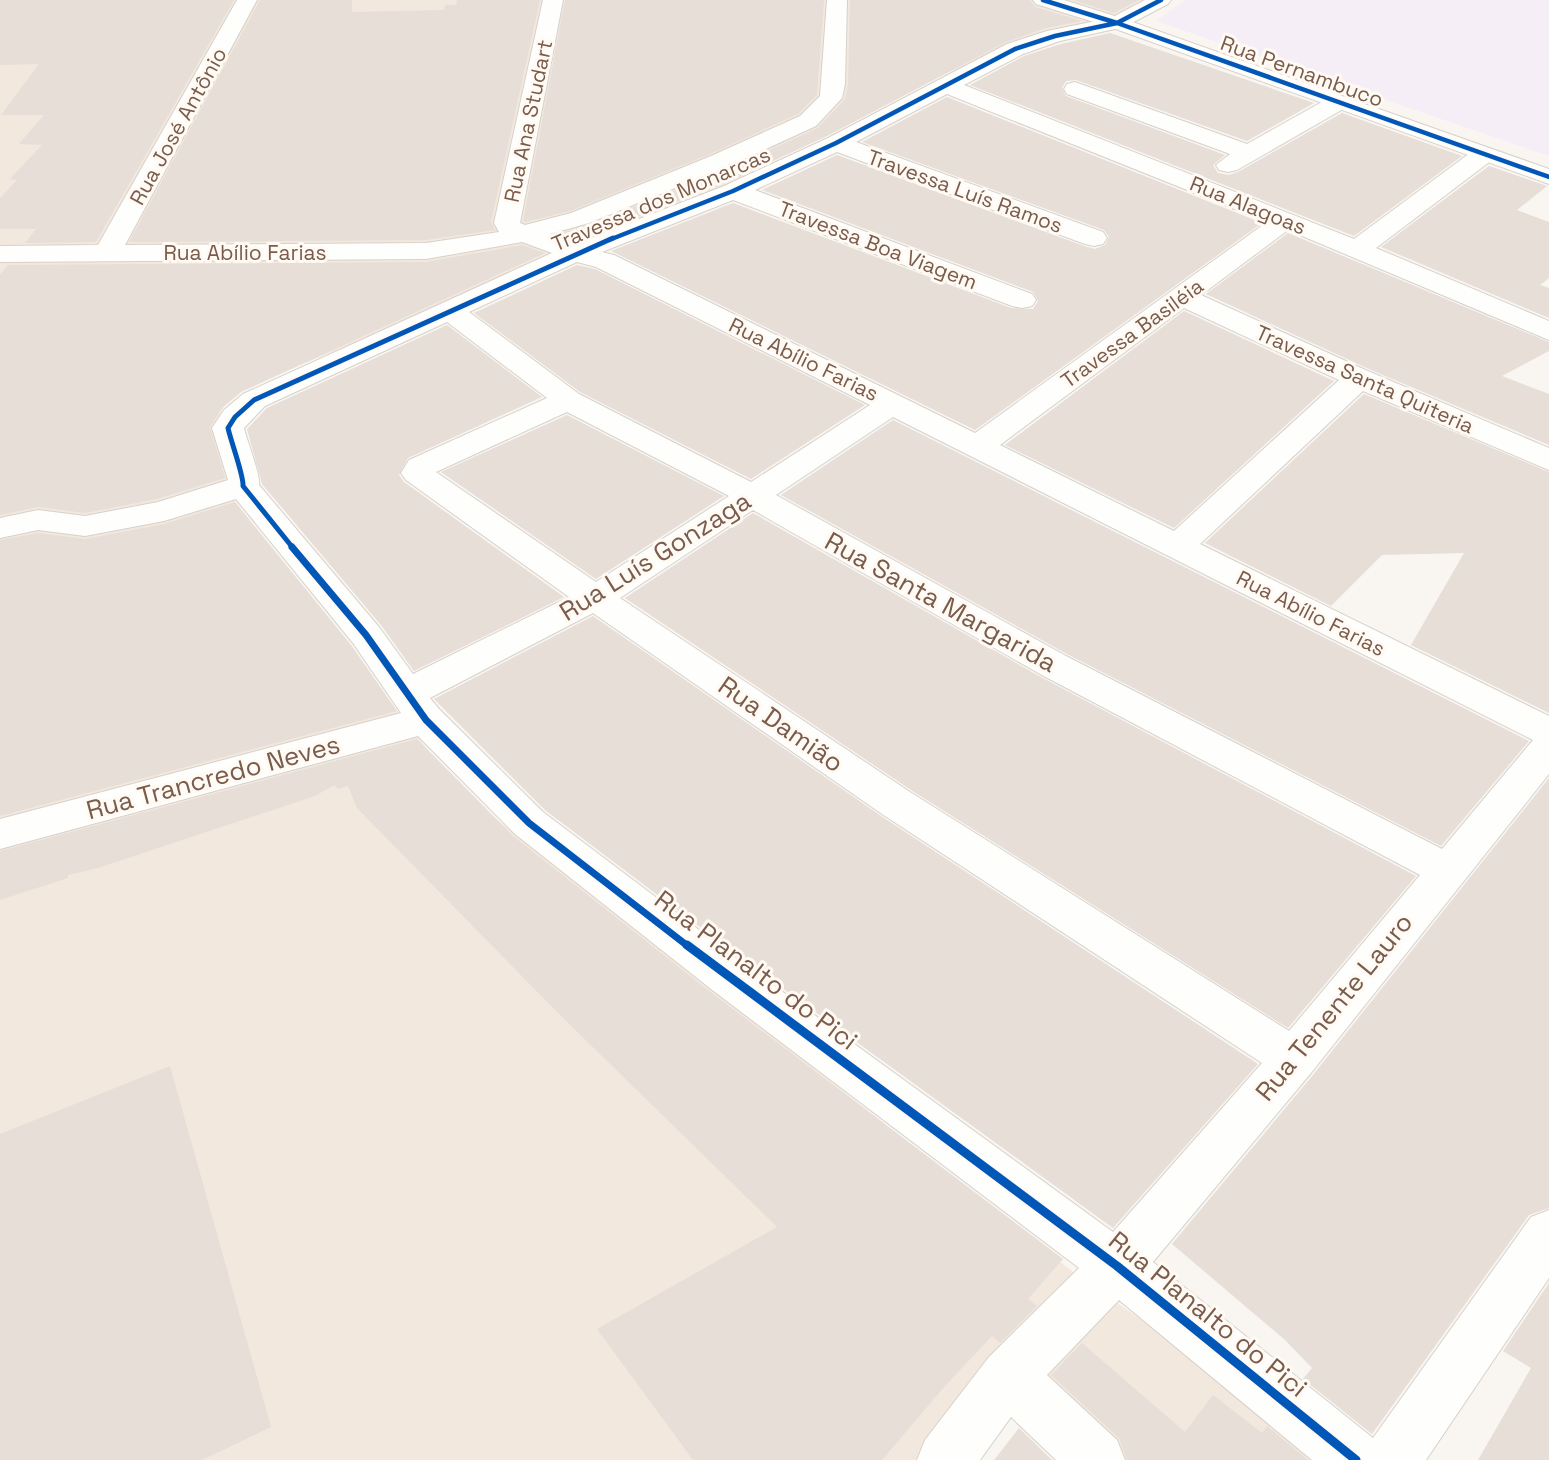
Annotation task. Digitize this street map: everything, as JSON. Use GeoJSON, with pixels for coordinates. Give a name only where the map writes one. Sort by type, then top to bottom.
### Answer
{"type":"FeatureCollection","features":[{"type":"Feature","properties":{"kind":"street","name":"Rua José Antônio"},"geometry":{"type":"LineString","coordinates":[[108,252],[247,0]]}},
{"type":"Feature","properties":{"kind":"street","name":"Rua Ana Studart"},"geometry":{"type":"LineString","coordinates":[[521,233],[509,228],[507,223],[553,0]]}},
{"type":"Feature","properties":{"kind":"street"},"geometry":{"type":"LineString","coordinates":[[521,233],[548,229],[580,218],[720,161],[808,121],[831,98],[837,0]]}},
{"type":"Feature","properties":{"kind":"street","name":"Rua Pernambuco"},"geometry":{"type":"LineString","coordinates":[[1043,0],[1117,23],[1549,177]]}},
{"type":"Feature","properties":{"kind":"street","name":"Travessa dos Monarcas"},"geometry":{"type":"LineString","coordinates":[[228,428],[235,417],[254,400],[575,253],[733,191],[836,143],[1034,42],[1117,23],[1161,0]]}},
{"type":"Feature","properties":{"kind":"street","name":"Rua Alagoas"},"geometry":{"type":"LineString","coordinates":[[946,85],[1196,183],[1537,326]]}},
{"type":"Feature","properties":{"kind":"street"},"geometry":{"type":"LineString","coordinates":[[1075,89],[1249,153]]}},
{"type":"Feature","properties":{"kind":"street"},"geometry":{"type":"LineString","coordinates":[[1196,183],[1337,103]]}},
{"type":"Feature","properties":{"kind":"street","name":"Travessa Luís Ramos"},"geometry":{"type":"LineString","coordinates":[[836,143],[1094,238]]}},
{"type":"Feature","properties":{"kind":"street"},"geometry":{"type":"LineString","coordinates":[[1357,250],[1483,155]]}},
{"type":"Feature","properties":{"kind":"street","name":"Travessa Boa Viagem"},"geometry":{"type":"LineString","coordinates":[[733,191],[1022,299]]}},
{"type":"Feature","properties":{"kind":"street","name":"Travessa Basiléia"},"geometry":{"type":"LineString","coordinates":[[978,446],[1286,220]]}},
{"type":"Feature","properties":{"kind":"street","name":"Rua Abílio Farias"},"geometry":{"type":"LineString","coordinates":[[0,254],[426,251],[455,248],[521,233],[605,261],[1549,732]]}},
{"type":"Feature","properties":{"kind":"street","name":"Travessa Santa Quiteria"},"geometry":{"type":"LineString","coordinates":[[1181,296],[1359,378],[1549,460]]}},
{"type":"Feature","properties":{"kind":"street"},"geometry":{"type":"LineString","coordinates":[[1537,326],[1549,302]]}},
{"type":"Feature","properties":{"kind":"street","name":"Rua Santa Margarida"},"geometry":{"type":"LineString","coordinates":[[450,311],[568,400],[753,496],[1053,665],[1446,870]]}},
{"type":"Feature","properties":{"kind":"street"},"geometry":{"type":"LineString","coordinates":[[1177,546],[1359,378]]}},
{"type":"Feature","properties":{"kind":"street","name":"Rua Damião"},"geometry":{"type":"LineString","coordinates":[[568,400],[420,467],[417,473],[506,537],[896,803],[1294,1059]]}},
{"type":"Feature","properties":{"kind":"street","name":"Rua Luís Gonzaga"},"geometry":{"type":"LineString","coordinates":[[417,706],[597,597],[893,404]]}},
{"type":"Feature","properties":{"kind":"street","name":"Rua Planalto do Pici"},"geometry":{"type":"LineString","coordinates":[[228,428],[235,458],[244,480],[243,486],[366,635],[417,706],[529,823],[727,976],[1117,1266],[1356,1460]]}},
{"type":"Feature","properties":{"kind":"street"},"geometry":{"type":"LineString","coordinates":[[0,528],[38,520],[85,526],[164,511],[243,486]]}},
{"type":"Feature","properties":{"kind":"street","name":"Rua Trancredo Neves"},"geometry":{"type":"LineString","coordinates":[[0,834],[417,706]]}},
{"type":"Feature","properties":{"kind":"street","name":"Rua Tenente Lauro"},"geometry":{"type":"LineString","coordinates":[[945,1460],[1008,1376],[1117,1266],[1294,1059],[1549,747]]}},
{"type":"Feature","properties":{"kind":"street"},"geometry":{"type":"LineString","coordinates":[[1392,1460],[1549,1234]]}},
{"type":"Feature","properties":{"kind":"street"},"geometry":{"type":"LineString","coordinates":[[1008,1376],[1097,1460]]}},
{"type":"Feature","properties":{"kind":"shaded area"},"geometry":{"type":"Polygon","coordinates":[[[0,0],[1143,0],[1096,27],[1026,39],[889,98],[759,169],[568,257],[243,388],[224,406],[215,423],[230,495],[457,788],[1082,1279],[1171,1340],[1313,1460],[1115,1460],[993,1358],[919,1460],[0,1460],[0,0]]]}},
{"type":"Feature","properties":{"kind":"shaded area"},"geometry":{"type":"Polygon","coordinates":[[[1185,0],[1549,0],[1549,156],[1156,21],[1185,0]]]}},
{"type":"Feature","properties":{"kind":"building"},"geometry":{"type":"Polygon","coordinates":[[[0,0],[234,0],[96,242],[25,243],[36,229],[0,229],[0,198],[17,180],[10,179],[42,145],[19,144],[44,115],[1,115],[39,64],[0,65],[0,0]]]}},
{"type":"Feature","properties":{"kind":"building"},"geometry":{"type":"Polygon","coordinates":[[[260,0],[352,0],[352,12],[444,10],[445,5],[456,5],[457,0],[540,0],[491,222],[495,230],[426,240],[129,242],[260,0]]]}},
{"type":"Feature","properties":{"kind":"building"},"geometry":{"type":"Polygon","coordinates":[[[565,0],[824,0],[817,95],[798,114],[710,154],[570,211],[525,222],[523,221],[565,0]]]}},
{"type":"Feature","properties":{"kind":"building"},"geometry":{"type":"Polygon","coordinates":[[[850,0],[1030,0],[1035,7],[1082,21],[1046,28],[1006,42],[827,136],[723,184],[575,241],[558,234],[590,225],[730,168],[818,128],[845,99],[848,84],[850,0]]]}},
{"type":"Feature","properties":{"kind":"building"},"geometry":{"type":"Polygon","coordinates":[[[1073,0],[1139,0],[1114,13],[1073,0]]]}},
{"type":"Feature","properties":{"kind":"building"},"geometry":{"type":"Polygon","coordinates":[[[1110,33],[1314,103],[1247,141],[1076,80],[1066,81],[1062,88],[1066,96],[1225,155],[1213,165],[1218,173],[1229,175],[1238,172],[1342,113],[1462,156],[1354,236],[970,85],[1024,56],[1110,33]]]}},
{"type":"Feature","properties":{"kind":"building"},"geometry":{"type":"Polygon","coordinates":[[[947,97],[1262,223],[975,430],[611,251],[733,203],[1011,308],[1033,309],[1038,301],[1033,292],[762,190],[837,155],[1084,246],[1095,249],[1105,245],[1109,237],[1104,230],[862,142],[947,97]]]}},
{"type":"Feature","properties":{"kind":"building"},"geometry":{"type":"Polygon","coordinates":[[[1489,166],[1547,186],[1517,210],[1549,222],[1549,278],[1540,285],[1549,288],[1549,318],[1381,247],[1489,166]]]}},
{"type":"Feature","properties":{"kind":"building"},"geometry":{"type":"Polygon","coordinates":[[[1288,233],[1549,342],[1549,351],[1502,376],[1549,394],[1549,445],[1371,370],[1206,294],[1288,233]]]}},
{"type":"Feature","properties":{"kind":"building"},"geometry":{"type":"Polygon","coordinates":[[[522,245],[545,253],[241,392],[222,408],[210,427],[225,478],[157,499],[85,513],[38,507],[0,515],[0,275],[8,265],[426,262],[522,245]]]}},
{"type":"Feature","properties":{"kind":"building"},"geometry":{"type":"Polygon","coordinates":[[[577,265],[595,269],[865,405],[751,479],[580,392],[474,313],[577,265]]]}},
{"type":"Feature","properties":{"kind":"building"},"geometry":{"type":"Polygon","coordinates":[[[1184,311],[1334,381],[1174,528],[1005,445],[1184,311]]]}},
{"type":"Feature","properties":{"kind":"building"},"geometry":{"type":"Polygon","coordinates":[[[447,325],[542,397],[408,458],[399,475],[404,482],[564,597],[414,671],[381,625],[262,484],[247,429],[267,408],[447,325]]]}},
{"type":"Feature","properties":{"kind":"building"},"geometry":{"type":"Polygon","coordinates":[[[1364,394],[1549,472],[1549,713],[1411,645],[1464,553],[1382,555],[1331,606],[1205,543],[1364,394]]]}},
{"type":"Feature","properties":{"kind":"building"},"geometry":{"type":"Polygon","coordinates":[[[567,415],[724,496],[596,579],[441,472],[567,415]]]}},
{"type":"Feature","properties":{"kind":"building"},"geometry":{"type":"Polygon","coordinates":[[[893,420],[1529,741],[1441,846],[1067,654],[781,495],[893,420]]]}},
{"type":"Feature","properties":{"kind":"building"},"geometry":{"type":"Polygon","coordinates":[[[235,502],[351,645],[397,711],[0,816],[0,540],[38,533],[85,539],[164,524],[235,502]]]}},
{"type":"Feature","properties":{"kind":"building"},"geometry":{"type":"Polygon","coordinates":[[[753,513],[1039,676],[1416,876],[1288,1028],[911,790],[625,598],[753,513]]]}},
{"type":"Feature","properties":{"kind":"building"},"geometry":{"type":"Polygon","coordinates":[[[593,616],[881,816],[1258,1064],[1113,1228],[745,961],[545,810],[434,699],[593,616]]]}},
{"type":"Feature","properties":{"kind":"building"},"geometry":{"type":"Polygon","coordinates":[[[417,739],[513,836],[709,991],[1063,1259],[1028,1299],[1037,1306],[1000,1343],[992,1336],[882,1460],[693,1460],[597,1329],[777,1227],[559,1014],[357,808],[348,786],[338,789],[334,785],[315,796],[98,868],[68,875],[68,878],[0,900],[0,851],[417,739]]]}},
{"type":"Feature","properties":{"kind":"building"},"geometry":{"type":"Polygon","coordinates":[[[1549,778],[1549,1208],[1529,1215],[1372,1434],[1303,1379],[1312,1368],[1285,1340],[1172,1244],[1313,1075],[1549,778]]]}},
{"type":"Feature","properties":{"kind":"building"},"geometry":{"type":"Polygon","coordinates":[[[170,1066],[271,1427],[202,1460],[0,1460],[0,1134],[170,1066]]]}},
{"type":"Feature","properties":{"kind":"building"},"geometry":{"type":"Polygon","coordinates":[[[1549,1283],[1549,1460],[1478,1460],[1531,1368],[1503,1351],[1549,1283]]]}},
{"type":"Feature","properties":{"kind":"building"},"geometry":{"type":"Polygon","coordinates":[[[1082,1343],[1185,1432],[1213,1395],[1262,1433],[1267,1426],[1308,1460],[1127,1460],[1119,1438],[1051,1375],[1082,1343]]]}},
{"type":"Feature","properties":{"kind":"building"},"geometry":{"type":"Polygon","coordinates":[[[1019,1428],[1052,1460],[994,1460],[1019,1428]]]}},
{"type":"Feature","properties":{"kind":"cycle path"},"geometry":{"type":"LineString","coordinates":[[1043,0],[1117,23],[1549,177]]}},
{"type":"Feature","properties":{"kind":"cycle path"},"geometry":{"type":"LineString","coordinates":[[1161,0],[1117,23],[1055,36],[1015,49],[836,143],[733,191],[575,253],[254,400],[235,417],[228,428],[235,458],[244,479],[243,486],[258,506],[366,635],[426,720],[529,823],[727,976],[1117,1266],[1356,1460]]}}]}
